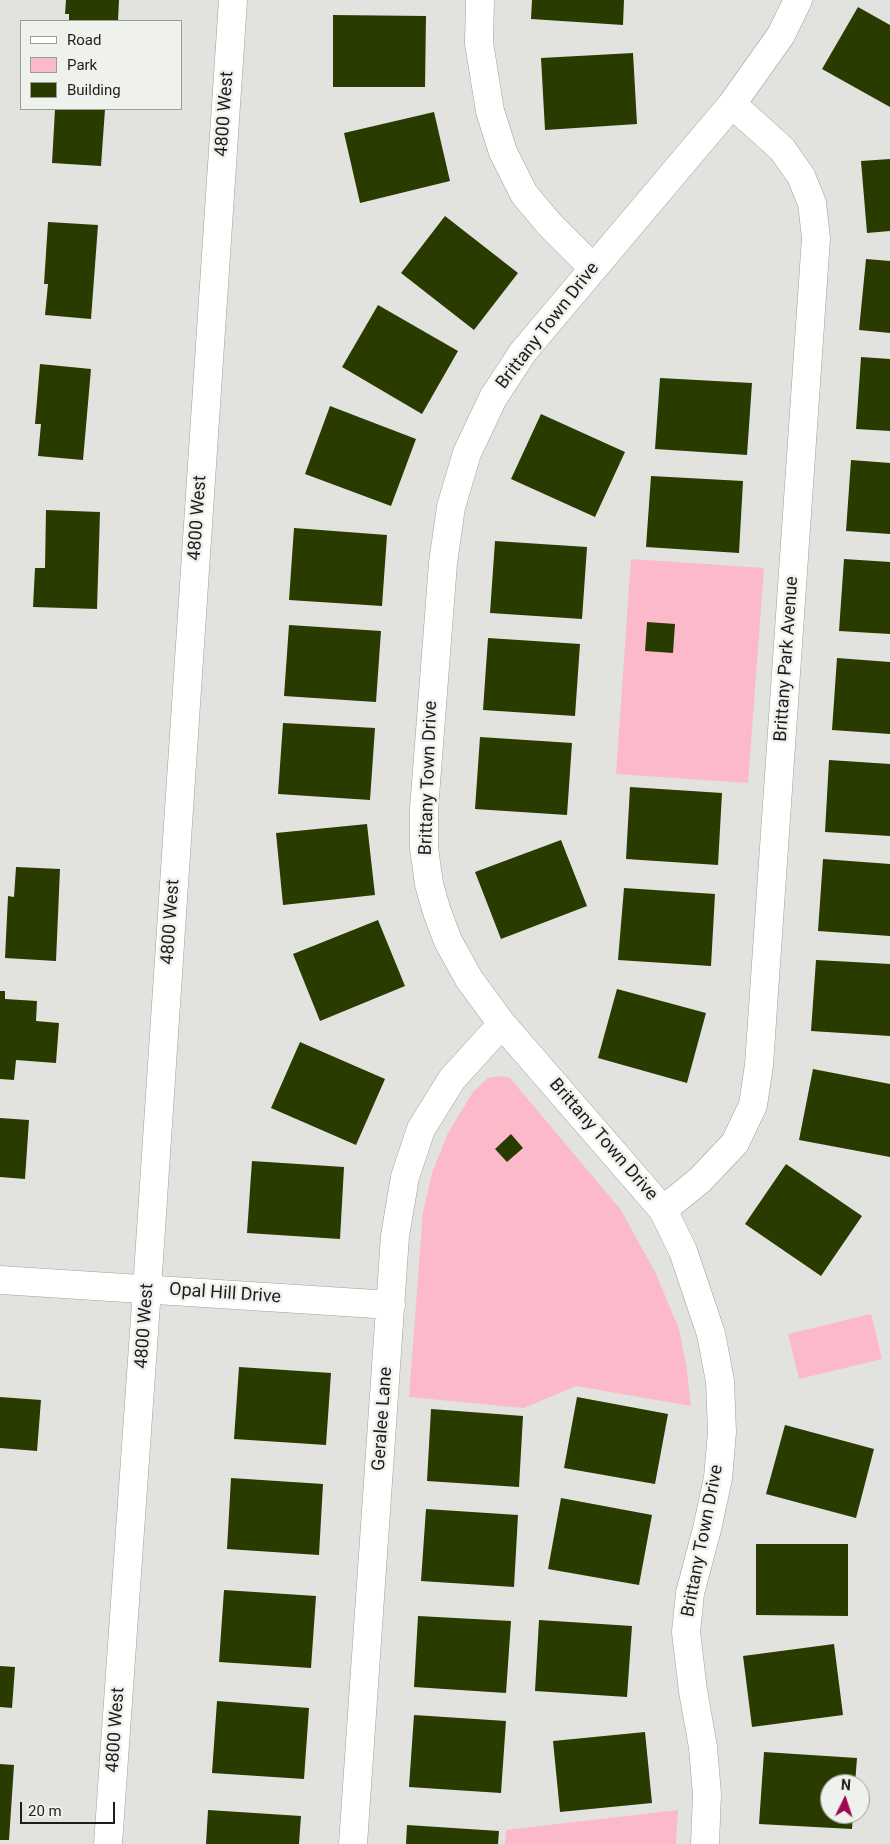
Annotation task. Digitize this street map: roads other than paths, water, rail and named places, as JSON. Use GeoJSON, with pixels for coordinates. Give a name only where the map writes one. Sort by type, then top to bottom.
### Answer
{"type":"FeatureCollection","features":[{"type":"Feature","properties":{"kind":"street","name":"4800 West"},"geometry":{"type":"LineString","coordinates":[[108,1844],[233,0]]}},
{"type":"Feature","properties":{"kind":"street"},"geometry":{"type":"LineString","coordinates":[[480,0],[479,43],[490,111],[503,152],[524,194],[550,225],[593,268]]}},
{"type":"Feature","properties":{"kind":"street","name":"Brittany Town Drive"},"geometry":{"type":"LineString","coordinates":[[705,1844],[707,1794],[686,1632],[690,1593],[718,1478],[722,1432],[720,1381],[711,1334],[683,1251],[663,1210],[502,1024],[469,979],[448,941],[437,912],[429,884],[424,848],[430,732],[443,563],[451,508],[467,453],[493,398],[524,352],[732,104],[781,35],[798,0]]}},
{"type":"Feature","properties":{"kind":"street","name":"Brittany Park Avenue"},"geometry":{"type":"LineString","coordinates":[[663,1210],[700,1180],[735,1144],[753,1105],[759,1065],[816,238],[812,202],[801,176],[782,149],[732,104]]}},
{"type":"Feature","properties":{"kind":"street","name":"Geralee Lane"},"geometry":{"type":"LineString","coordinates":[[352,1844],[395,1236],[404,1185],[421,1129],[452,1079],[502,1024]]}},
{"type":"Feature","properties":{"kind":"street","name":"Opal Hill Drive"},"geometry":{"type":"LineString","coordinates":[[0,1280],[391,1304]]}}]}
